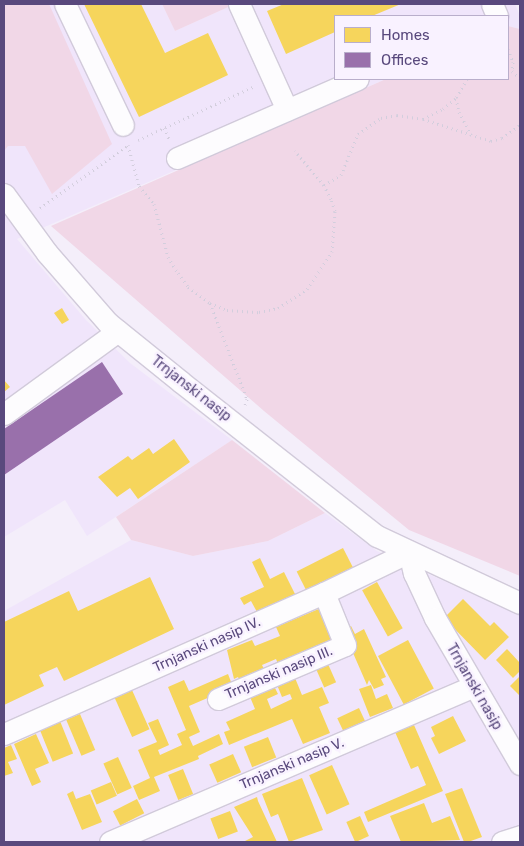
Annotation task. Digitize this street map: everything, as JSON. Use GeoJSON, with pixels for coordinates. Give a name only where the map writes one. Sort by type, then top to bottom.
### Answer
{"type":"FeatureCollection","features":[{"type":"Feature","properties":{"kind":"street"},"geometry":{"type":"LineString","coordinates":[[65,4],[125,135]]}},
{"type":"Feature","properties":{"kind":"street"},"geometry":{"type":"LineString","coordinates":[[239,4],[287,110]]}},
{"type":"Feature","properties":{"kind":"street"},"geometry":{"type":"LineString","coordinates":[[177,158],[356,80]]}},
{"type":"Feature","properties":{"kind":"street","name":"Trnjanski nasip"},"geometry":{"type":"LineString","coordinates":[[14,210],[76,289],[118,331],[377,536],[520,604]]}},
{"type":"Feature","properties":{"kind":"street"},"geometry":{"type":"LineString","coordinates":[[4,414],[118,331]]}},
{"type":"Feature","properties":{"kind":"street","name":"Trnjanski nasip"},"geometry":{"type":"LineString","coordinates":[[409,552],[422,591],[474,686],[520,764]]}},
{"type":"Feature","properties":{"kind":"street","name":"Trnjanski nasip IV."},"geometry":{"type":"LineString","coordinates":[[4,734],[324,593],[409,552]]}},
{"type":"Feature","properties":{"kind":"street","name":"Trnjanski nasip III."},"geometry":{"type":"LineString","coordinates":[[218,698],[344,645],[324,593]]}},
{"type":"Feature","properties":{"kind":"street","name":"Trnjanski nasip V."},"geometry":{"type":"LineString","coordinates":[[110,842],[474,686]]}},
{"type":"Feature","properties":{"kind":"street"},"geometry":{"type":"LineString","coordinates":[[502,842],[520,836]]}},
{"type":"Feature","properties":{"kind":"path"},"geometry":{"type":"LineString","coordinates":[[509,52],[513,62],[510,70],[520,78]]}},
{"type":"Feature","properties":{"kind":"path"},"geometry":{"type":"LineString","coordinates":[[423,119],[443,109],[456,98],[466,80]]}},
{"type":"Feature","properties":{"kind":"path"},"geometry":{"type":"LineString","coordinates":[[14,210],[125,135],[265,81]]}},
{"type":"Feature","properties":{"kind":"path"},"geometry":{"type":"LineString","coordinates":[[456,98],[459,112],[473,136]]}},
{"type":"Feature","properties":{"kind":"path"},"geometry":{"type":"LineString","coordinates":[[324,184],[341,175],[358,134],[366,127],[397,115],[423,119],[491,142],[502,138],[520,126]]}},
{"type":"Feature","properties":{"kind":"path"},"geometry":{"type":"LineString","coordinates":[[125,135],[139,186],[154,204],[168,257],[188,286],[210,303],[227,310],[259,312],[278,308],[308,289],[332,252],[335,211],[324,184],[295,151]]}},
{"type":"Feature","properties":{"kind":"path"},"geometry":{"type":"LineString","coordinates":[[210,303],[247,399],[243,408]]}},
{"type":"Feature","properties":{"kind":"shaded area"},"geometry":{"type":"Polygon","coordinates":[[[4,4],[162,4],[175,31],[235,4],[515,4],[520,16],[520,29],[509,26],[509,15],[334,15],[334,80],[384,80],[17,239],[86,320],[130,363],[232,440],[87,536],[65,500],[4,537],[4,4]]]}},
{"type":"Feature","properties":{"kind":"shaded area"},"geometry":{"type":"Polygon","coordinates":[[[4,4],[49,4],[112,144],[52,194],[25,146],[8,146],[4,151],[4,4]]]}},
{"type":"Feature","properties":{"kind":"shaded area"},"geometry":{"type":"Polygon","coordinates":[[[162,4],[235,4],[175,31],[162,4]]]}},
{"type":"Feature","properties":{"kind":"shaded area"},"geometry":{"type":"Polygon","coordinates":[[[509,26],[520,29],[520,576],[409,530],[264,411],[51,226],[384,80],[509,80],[509,26]]]}},
{"type":"Feature","properties":{"kind":"shaded area"},"geometry":{"type":"Polygon","coordinates":[[[232,440],[325,513],[268,541],[193,556],[131,540],[116,517],[232,440]]]}},
{"type":"Feature","properties":{"kind":"shaded area"},"geometry":{"type":"Polygon","coordinates":[[[325,513],[377,551],[520,615],[520,842],[4,842],[4,611],[131,540],[193,556],[268,541],[325,513]]]}},
{"type":"Feature","properties":{"kind":"building: Homes"},"geometry":{"type":"Polygon","coordinates":[[[84,4],[141,4],[165,53],[208,33],[228,75],[139,117],[84,4]]]}},
{"type":"Feature","properties":{"kind":"building: Homes"},"geometry":{"type":"Polygon","coordinates":[[[284,4],[401,4],[374,15],[334,15],[334,32],[286,54],[267,11],[284,4]]]}},
{"type":"Feature","properties":{"kind":"building: Homes"},"geometry":{"type":"Polygon","coordinates":[[[62,308],[69,320],[62,324],[54,313],[62,308]]]}},
{"type":"Feature","properties":{"kind":"building: Homes"},"geometry":{"type":"Polygon","coordinates":[[[4,380],[10,387],[4,392],[4,380]]]}},
{"type":"Feature","properties":{"kind":"building: Homes"},"geometry":{"type":"Polygon","coordinates":[[[174,439],[190,462],[138,499],[130,488],[117,497],[98,477],[128,456],[132,460],[149,448],[153,454],[174,439]]]}},
{"type":"Feature","properties":{"kind":"building: Homes"},"geometry":{"type":"Polygon","coordinates":[[[343,548],[353,568],[307,591],[297,572],[343,548]]]}},
{"type":"Feature","properties":{"kind":"building: Homes"},"geometry":{"type":"Polygon","coordinates":[[[260,558],[270,579],[284,572],[295,594],[257,612],[251,601],[244,605],[240,598],[264,587],[252,562],[260,558]]]}},
{"type":"Feature","properties":{"kind":"building: Homes"},"geometry":{"type":"Polygon","coordinates":[[[150,577],[174,629],[64,681],[57,667],[39,675],[44,686],[4,705],[4,622],[69,591],[78,611],[150,577]]]}},
{"type":"Feature","properties":{"kind":"building: Homes"},"geometry":{"type":"Polygon","coordinates":[[[377,582],[403,628],[388,637],[362,590],[377,582]]]}},
{"type":"Feature","properties":{"kind":"building: Homes"},"geometry":{"type":"Polygon","coordinates":[[[463,599],[490,626],[494,622],[509,637],[485,660],[444,618],[463,599]]]}},
{"type":"Feature","properties":{"kind":"building: Homes"},"geometry":{"type":"Polygon","coordinates":[[[321,608],[337,645],[280,669],[276,659],[262,665],[266,673],[241,684],[238,677],[234,679],[227,650],[252,640],[255,646],[280,636],[276,627],[321,608]]]}},
{"type":"Feature","properties":{"kind":"building: Homes"},"geometry":{"type":"Polygon","coordinates":[[[351,626],[355,634],[364,629],[386,677],[381,679],[384,685],[374,689],[369,680],[367,685],[343,630],[351,626]]]}},
{"type":"Feature","properties":{"kind":"building: Homes"},"geometry":{"type":"Polygon","coordinates":[[[408,640],[434,689],[404,705],[378,656],[408,640]]]}},
{"type":"Feature","properties":{"kind":"building: Homes"},"geometry":{"type":"Polygon","coordinates":[[[507,649],[520,663],[520,671],[513,678],[496,660],[507,649]]]}},
{"type":"Feature","properties":{"kind":"building: Homes"},"geometry":{"type":"Polygon","coordinates":[[[328,664],[336,682],[324,688],[316,669],[328,664]]]}},
{"type":"Feature","properties":{"kind":"building: Homes"},"geometry":{"type":"Polygon","coordinates":[[[293,673],[302,695],[322,687],[329,703],[319,707],[330,733],[303,744],[292,719],[229,745],[224,732],[230,730],[226,722],[255,709],[248,692],[272,682],[278,694],[267,699],[271,709],[292,699],[290,694],[282,697],[275,680],[293,673]]]}},
{"type":"Feature","properties":{"kind":"building: Homes"},"geometry":{"type":"Polygon","coordinates":[[[228,674],[233,687],[189,706],[200,732],[189,737],[193,746],[219,734],[223,744],[198,756],[199,759],[154,777],[160,791],[139,800],[133,786],[150,778],[138,750],[157,742],[148,723],[158,719],[169,745],[158,750],[160,755],[182,745],[177,734],[186,730],[168,687],[184,680],[189,691],[228,674]]]}},
{"type":"Feature","properties":{"kind":"building: Homes"},"geometry":{"type":"Polygon","coordinates":[[[520,676],[520,696],[510,686],[520,676]]]}},
{"type":"Feature","properties":{"kind":"building: Homes"},"geometry":{"type":"Polygon","coordinates":[[[371,685],[376,699],[387,694],[393,708],[370,717],[359,689],[371,685]]]}},
{"type":"Feature","properties":{"kind":"building: Homes"},"geometry":{"type":"Polygon","coordinates":[[[132,690],[149,729],[132,737],[115,698],[132,690]]]}},
{"type":"Feature","properties":{"kind":"building: Homes"},"geometry":{"type":"Polygon","coordinates":[[[359,708],[365,721],[343,731],[337,718],[359,708]]]}},
{"type":"Feature","properties":{"kind":"building: Homes"},"geometry":{"type":"Polygon","coordinates":[[[80,714],[95,750],[81,756],[66,720],[80,714]]]}},
{"type":"Feature","properties":{"kind":"building: Homes"},"geometry":{"type":"Polygon","coordinates":[[[453,716],[466,741],[439,754],[431,738],[435,736],[431,727],[453,716]]]}},
{"type":"Feature","properties":{"kind":"building: Homes"},"geometry":{"type":"Polygon","coordinates":[[[60,721],[73,753],[53,762],[40,729],[60,721]]]}},
{"type":"Feature","properties":{"kind":"building: Homes"},"geometry":{"type":"Polygon","coordinates":[[[414,725],[443,791],[368,822],[364,812],[426,785],[418,766],[411,769],[395,732],[414,725]]]}},
{"type":"Feature","properties":{"kind":"building: Homes"},"geometry":{"type":"Polygon","coordinates":[[[36,734],[49,763],[35,769],[41,782],[32,786],[14,744],[36,734]]]}},
{"type":"Feature","properties":{"kind":"building: Homes"},"geometry":{"type":"Polygon","coordinates":[[[268,737],[276,757],[252,767],[244,747],[268,737]]]}},
{"type":"Feature","properties":{"kind":"building: Homes"},"geometry":{"type":"Polygon","coordinates":[[[11,745],[17,759],[8,762],[13,773],[4,776],[4,748],[11,745]]]}},
{"type":"Feature","properties":{"kind":"building: Homes"},"geometry":{"type":"Polygon","coordinates":[[[233,754],[241,772],[217,783],[209,765],[233,754]]]}},
{"type":"Feature","properties":{"kind":"building: Homes"},"geometry":{"type":"Polygon","coordinates":[[[118,757],[132,788],[117,795],[103,764],[118,757]]]}},
{"type":"Feature","properties":{"kind":"building: Homes"},"geometry":{"type":"Polygon","coordinates":[[[332,765],[349,804],[327,814],[309,775],[332,765]]]}},
{"type":"Feature","properties":{"kind":"building: Homes"},"geometry":{"type":"Polygon","coordinates":[[[183,769],[193,794],[178,800],[168,775],[183,769]]]}},
{"type":"Feature","properties":{"kind":"building: Homes"},"geometry":{"type":"Polygon","coordinates":[[[302,778],[323,830],[289,842],[278,814],[271,817],[262,794],[302,778]]]}},
{"type":"Feature","properties":{"kind":"building: Homes"},"geometry":{"type":"Polygon","coordinates":[[[111,782],[117,796],[97,804],[91,791],[111,782]]]}},
{"type":"Feature","properties":{"kind":"building: Homes"},"geometry":{"type":"Polygon","coordinates":[[[462,788],[482,837],[468,842],[464,842],[445,794],[462,788]]]}},
{"type":"Feature","properties":{"kind":"building: Homes"},"geometry":{"type":"Polygon","coordinates":[[[73,791],[76,799],[90,794],[102,822],[82,830],[67,794],[73,791]]]}},
{"type":"Feature","properties":{"kind":"building: Homes"},"geometry":{"type":"Polygon","coordinates":[[[257,797],[277,842],[245,841],[253,837],[234,807],[257,797]]]}},
{"type":"Feature","properties":{"kind":"building: Homes"},"geometry":{"type":"Polygon","coordinates":[[[137,799],[144,813],[120,826],[113,811],[137,799]]]}},
{"type":"Feature","properties":{"kind":"building: Homes"},"geometry":{"type":"Polygon","coordinates":[[[424,803],[432,823],[450,816],[460,840],[401,842],[390,816],[424,803]]]}},
{"type":"Feature","properties":{"kind":"building: Homes"},"geometry":{"type":"Polygon","coordinates":[[[230,811],[238,832],[218,839],[210,819],[230,811]]]}},
{"type":"Feature","properties":{"kind":"building: Homes"},"geometry":{"type":"Polygon","coordinates":[[[360,816],[369,836],[355,842],[346,822],[360,816]]]}},
{"type":"Feature","properties":{"kind":"building: Offices"},"geometry":{"type":"Polygon","coordinates":[[[102,362],[123,394],[4,475],[4,429],[102,362]]]}}]}
